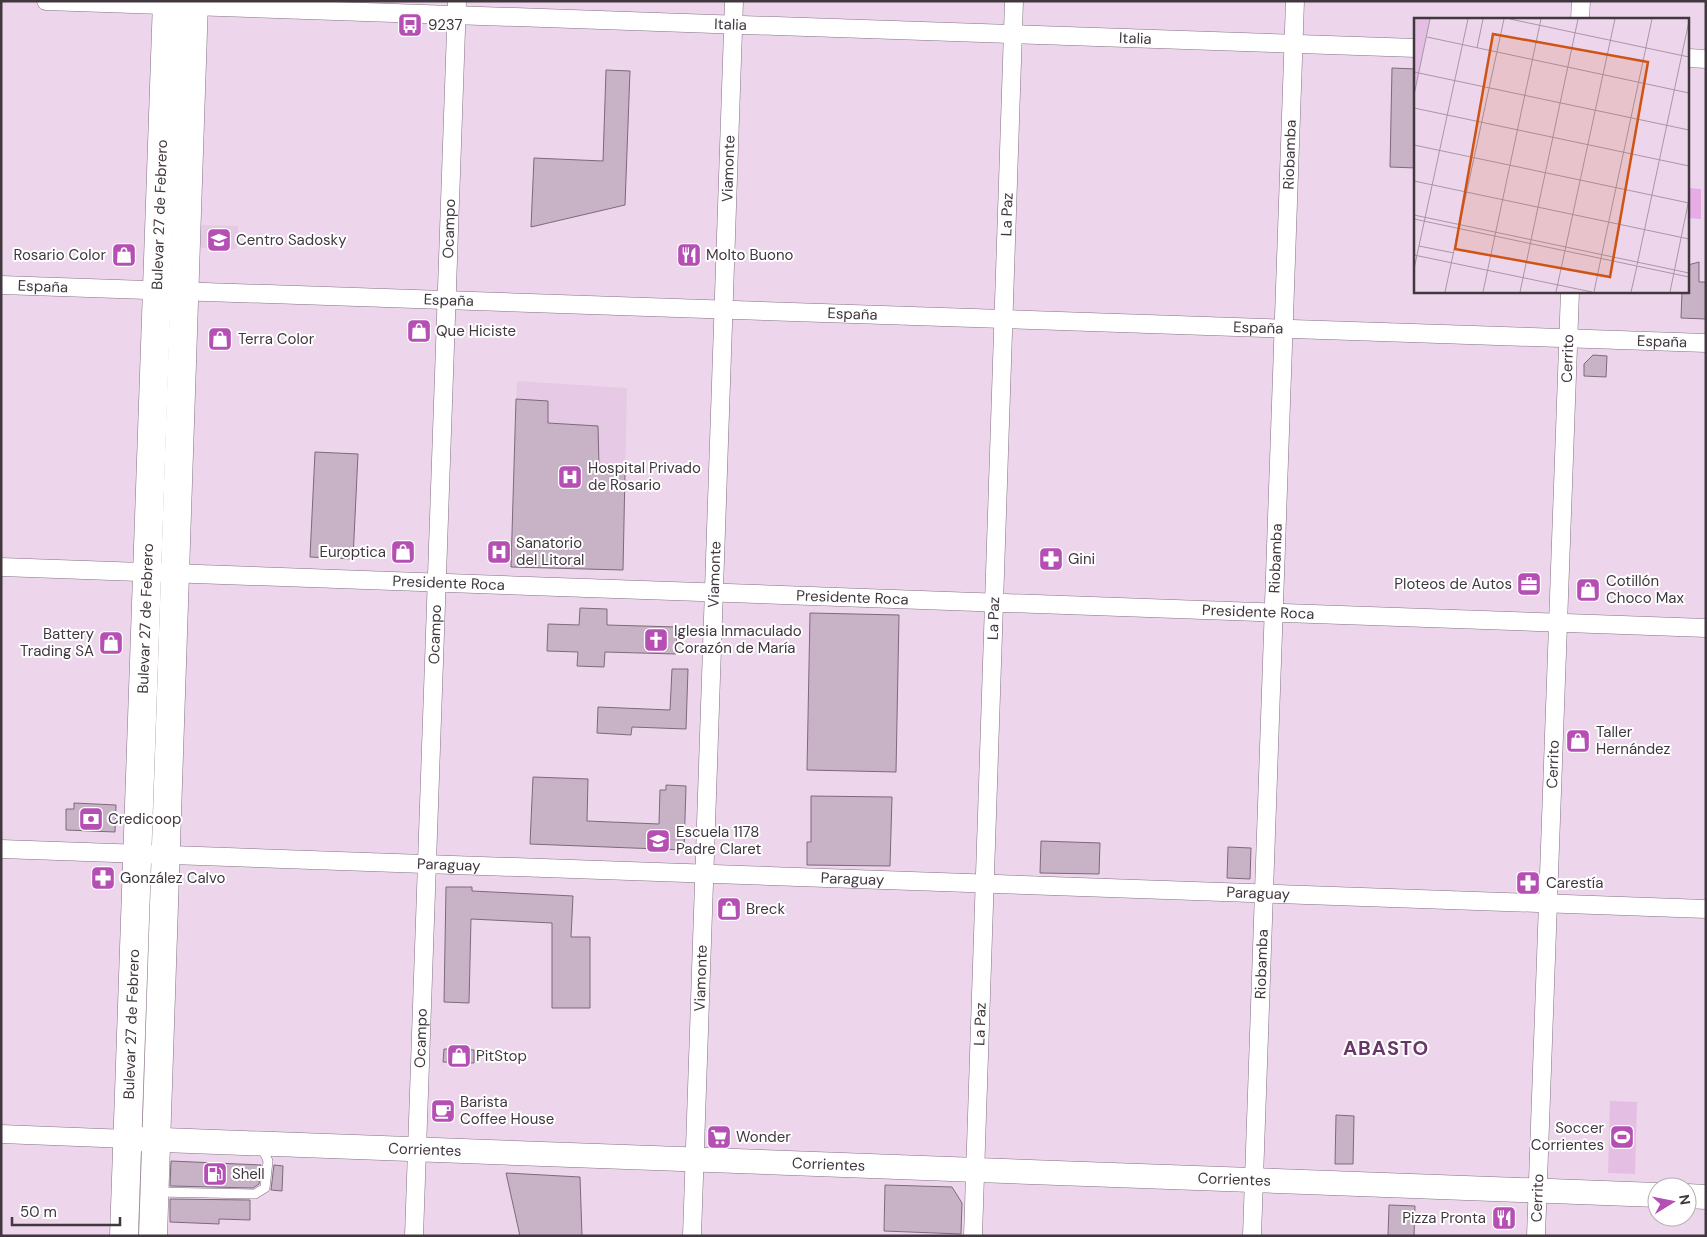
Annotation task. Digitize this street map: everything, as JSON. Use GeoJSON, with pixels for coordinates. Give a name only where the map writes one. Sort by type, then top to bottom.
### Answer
{"type":"FeatureCollection","features":[{"type":"Feature","properties":{"kind":"main road","name":"Bulevar 27 de Febrero"},"geometry":{"type":"LineString","coordinates":[[124,1236],[167,4]]}},
{"type":"Feature","properties":{"kind":"main road","name":"Bulevar 27 de Febrero"},"geometry":{"type":"LineString","coordinates":[[153,1236],[194,4]]}},
{"type":"Feature","properties":{"kind":"main road","name":"Corrientes"},"geometry":{"type":"LineString","coordinates":[[128,1139],[1647,1195]]}},
{"type":"Feature","properties":{"kind":"street","name":"Italia"},"geometry":{"type":"LineString","coordinates":[[46,1],[457,8],[733,25],[1414,48]]}},
{"type":"Feature","properties":{"kind":"street","name":"Viamonte"},"geometry":{"type":"LineString","coordinates":[[692,1236],[734,1]]}},
{"type":"Feature","properties":{"kind":"street","name":"La Paz"},"geometry":{"type":"LineString","coordinates":[[973,1236],[1014,1]]}},
{"type":"Feature","properties":{"kind":"street","name":"Riobamba"},"geometry":{"type":"LineString","coordinates":[[1252,1236],[1295,1]]}},
{"type":"Feature","properties":{"kind":"street"},"geometry":{"type":"LineString","coordinates":[[1580,1],[1580,18]]}},
{"type":"Feature","properties":{"kind":"street","name":"Ocampo"},"geometry":{"type":"LineString","coordinates":[[414,1236],[457,8]]}},
{"type":"Feature","properties":{"kind":"street"},"geometry":{"type":"LineString","coordinates":[[1690,58],[1706,58]]}},
{"type":"Feature","properties":{"kind":"street","name":"España"},"geometry":{"type":"LineString","coordinates":[[1,285],[1706,343]]}},
{"type":"Feature","properties":{"kind":"street","name":"Cerrito"},"geometry":{"type":"LineString","coordinates":[[1536,1236],[1570,292]]}},
{"type":"Feature","properties":{"kind":"street","name":"Presidente Roca"},"geometry":{"type":"LineString","coordinates":[[1,567],[1706,628]]}},
{"type":"Feature","properties":{"kind":"street","name":"Paraguay"},"geometry":{"type":"LineString","coordinates":[[1,849],[1706,909]]}},
{"type":"Feature","properties":{"kind":"street","name":"Corrientes"},"geometry":{"type":"LineString","coordinates":[[1,1134],[128,1139]]}},
{"type":"Feature","properties":{"kind":"lane"},"geometry":{"type":"LineString","coordinates":[[154,1192],[255,1194],[265,1188],[268,1160],[261,1144]]}},
{"type":"Feature","properties":{"kind":"shaded area"},"geometry":{"type":"Polygon","coordinates":[[[1690,188],[1701,189],[1701,219],[1690,218],[1690,188]]]}},
{"type":"Feature","properties":{"kind":"shaded area","name":"Centro Sadosky"},"geometry":{"type":"Polygon","coordinates":[[[201,225],[238,226],[237,249],[201,248],[201,225]]]}},
{"type":"Feature","properties":{"kind":"shaded area","name":"Hospital Privado de Rosario"},"geometry":{"type":"Polygon","coordinates":[[[517,381],[627,388],[623,570],[511,567],[517,381]]]}},
{"type":"Feature","properties":{"kind":"shaded area","name":"Soccer Corrientes"},"geometry":{"type":"Polygon","coordinates":[[[1610,1101],[1637,1102],[1635,1174],[1608,1173],[1610,1101]]]}},
{"type":"Feature","properties":{"kind":"building"},"geometry":{"type":"Polygon","coordinates":[[[1392,68],[1414,69],[1414,168],[1390,167],[1392,68]]]}},
{"type":"Feature","properties":{"kind":"building"},"geometry":{"type":"Polygon","coordinates":[[[606,70],[630,71],[625,205],[531,227],[534,158],[603,161],[606,70]]]}},
{"type":"Feature","properties":{"kind":"building"},"geometry":{"type":"Polygon","coordinates":[[[1699,262],[1699,282],[1706,282],[1706,319],[1681,318],[1682,292],[1690,292],[1690,264],[1699,262]]]}},
{"type":"Feature","properties":{"kind":"building"},"geometry":{"type":"Polygon","coordinates":[[[1593,355],[1607,356],[1606,377],[1584,376],[1584,364],[1593,355]]]}},
{"type":"Feature","properties":{"kind":"building","name":"Hospital Privado de Rosario"},"geometry":{"type":"Polygon","coordinates":[[[516,399],[548,401],[548,423],[598,426],[599,467],[625,473],[623,570],[511,567],[516,399]]]}},
{"type":"Feature","properties":{"kind":"building"},"geometry":{"type":"Polygon","coordinates":[[[315,452],[358,454],[353,559],[310,557],[315,452]]]}},
{"type":"Feature","properties":{"kind":"building"},"geometry":{"type":"Polygon","coordinates":[[[580,608],[607,609],[607,625],[677,627],[676,654],[605,652],[604,667],[577,666],[578,652],[547,651],[548,624],[579,625],[580,608]]]}},
{"type":"Feature","properties":{"kind":"building"},"geometry":{"type":"Polygon","coordinates":[[[810,613],[899,615],[896,772],[807,770],[810,613]]]}},
{"type":"Feature","properties":{"kind":"building"},"geometry":{"type":"Polygon","coordinates":[[[672,669],[688,669],[686,729],[632,727],[631,735],[597,733],[598,707],[670,710],[672,669]]]}},
{"type":"Feature","properties":{"kind":"building"},"geometry":{"type":"Polygon","coordinates":[[[533,777],[588,779],[587,821],[659,824],[660,790],[666,790],[666,785],[686,786],[684,850],[530,844],[533,777]]]}},
{"type":"Feature","properties":{"kind":"building"},"geometry":{"type":"Polygon","coordinates":[[[811,796],[892,797],[890,866],[807,865],[807,842],[811,842],[811,796]]]}},
{"type":"Feature","properties":{"kind":"building","name":"Credicoop"},"geometry":{"type":"Polygon","coordinates":[[[74,803],[116,805],[115,832],[66,830],[66,809],[74,809],[74,803]]]}},
{"type":"Feature","properties":{"kind":"building"},"geometry":{"type":"Polygon","coordinates":[[[1041,841],[1100,843],[1099,874],[1040,873],[1041,841]]]}},
{"type":"Feature","properties":{"kind":"building"},"geometry":{"type":"Polygon","coordinates":[[[1228,847],[1251,848],[1250,879],[1227,878],[1228,847]]]}},
{"type":"Feature","properties":{"kind":"building"},"geometry":{"type":"Polygon","coordinates":[[[446,887],[472,887],[472,891],[573,896],[571,937],[590,937],[590,1008],[552,1008],[552,923],[471,919],[469,1003],[444,1002],[446,887]]]}},
{"type":"Feature","properties":{"kind":"building","name":"PitStop"},"geometry":{"type":"Polygon","coordinates":[[[444,1049],[474,1050],[474,1063],[443,1062],[444,1049]]]}},
{"type":"Feature","properties":{"kind":"building"},"geometry":{"type":"Polygon","coordinates":[[[1336,1115],[1354,1116],[1353,1164],[1335,1164],[1336,1115]]]}},
{"type":"Feature","properties":{"kind":"building"},"geometry":{"type":"Polygon","coordinates":[[[171,1161],[261,1165],[259,1184],[253,1188],[170,1186],[171,1161]]]}},
{"type":"Feature","properties":{"kind":"building"},"geometry":{"type":"Polygon","coordinates":[[[274,1165],[283,1166],[282,1191],[271,1190],[274,1165]]]}},
{"type":"Feature","properties":{"kind":"building"},"geometry":{"type":"Polygon","coordinates":[[[506,1173],[580,1177],[582,1236],[520,1236],[506,1173]]]}},
{"type":"Feature","properties":{"kind":"building"},"geometry":{"type":"Polygon","coordinates":[[[885,1185],[952,1187],[962,1203],[961,1234],[884,1231],[885,1185]]]}},
{"type":"Feature","properties":{"kind":"building"},"geometry":{"type":"Polygon","coordinates":[[[170,1199],[250,1200],[250,1220],[219,1219],[219,1224],[170,1222],[170,1199]]]}},
{"type":"Feature","properties":{"kind":"building"},"geometry":{"type":"Polygon","coordinates":[[[1389,1205],[1415,1206],[1414,1236],[1388,1236],[1389,1205]]]}},
{"type":"Feature","properties":{"kind":"place","name":"9237"},"geometry":{"type":"Point","coordinates":[410,25]}},
{"type":"Feature","properties":{"kind":"place","name":"Centro Sadosky"},"geometry":{"type":"Point","coordinates":[219,240]}},
{"type":"Feature","properties":{"kind":"place","name":"Rosario Color"},"geometry":{"type":"Point","coordinates":[124,255]}},
{"type":"Feature","properties":{"kind":"place","name":"Molto Buono"},"geometry":{"type":"Point","coordinates":[689,255]}},
{"type":"Feature","properties":{"kind":"place","name":"Que Hiciste"},"geometry":{"type":"Point","coordinates":[419,331]}},
{"type":"Feature","properties":{"kind":"place","name":"Terra Color"},"geometry":{"type":"Point","coordinates":[220,339]}},
{"type":"Feature","properties":{"kind":"place","name":"Hospital Privado de Rosario"},"geometry":{"type":"Point","coordinates":[570,477]}},
{"type":"Feature","properties":{"kind":"place","name":"Europtica"},"geometry":{"type":"Point","coordinates":[403,552]}},
{"type":"Feature","properties":{"kind":"place","name":"Sanatorio del Litoral"},"geometry":{"type":"Point","coordinates":[499,552]}},
{"type":"Feature","properties":{"kind":"place","name":"Gini"},"geometry":{"type":"Point","coordinates":[1051,559]}},
{"type":"Feature","properties":{"kind":"place","name":"Ploteos de Autos"},"geometry":{"type":"Point","coordinates":[1529,584]}},
{"type":"Feature","properties":{"kind":"place","name":"Cotillón Choco Max"},"geometry":{"type":"Point","coordinates":[1588,590]}},
{"type":"Feature","properties":{"kind":"place","name":"Iglesia Inmaculado Corazón de María"},"geometry":{"type":"Point","coordinates":[656,640]}},
{"type":"Feature","properties":{"kind":"place","name":"Battery Trading SA"},"geometry":{"type":"Point","coordinates":[111,643]}},
{"type":"Feature","properties":{"kind":"place","name":"Taller Hernández"},"geometry":{"type":"Point","coordinates":[1578,741]}},
{"type":"Feature","properties":{"kind":"place","name":"Credicoop"},"geometry":{"type":"Point","coordinates":[91,819]}},
{"type":"Feature","properties":{"kind":"place","name":"Escuela 1178 Padre Claret"},"geometry":{"type":"Point","coordinates":[658,841]}},
{"type":"Feature","properties":{"kind":"place","name":"González Calvo"},"geometry":{"type":"Point","coordinates":[103,878]}},
{"type":"Feature","properties":{"kind":"place","name":"Carestía"},"geometry":{"type":"Point","coordinates":[1528,883]}},
{"type":"Feature","properties":{"kind":"place","name":"Breck"},"geometry":{"type":"Point","coordinates":[729,909]}},
{"type":"Feature","properties":{"kind":"place","name":"PitStop"},"geometry":{"type":"Point","coordinates":[459,1056]}},
{"type":"Feature","properties":{"kind":"place","name":"Barista Coffee House"},"geometry":{"type":"Point","coordinates":[443,1111]}},
{"type":"Feature","properties":{"kind":"place","name":"Wonder"},"geometry":{"type":"Point","coordinates":[719,1137]}},
{"type":"Feature","properties":{"kind":"place","name":"Soccer Corrientes"},"geometry":{"type":"Point","coordinates":[1622,1137]}},
{"type":"Feature","properties":{"kind":"place","name":"Shell"},"geometry":{"type":"Point","coordinates":[215,1174]}},
{"type":"Feature","properties":{"kind":"place","name":"Pizza Pronta"},"geometry":{"type":"Point","coordinates":[1504,1218]}},
{"type":"Feature","properties":{"kind":"district","name":"ABASTO"},"geometry":{"type":"Point","coordinates":[1386,1048]}}]}
